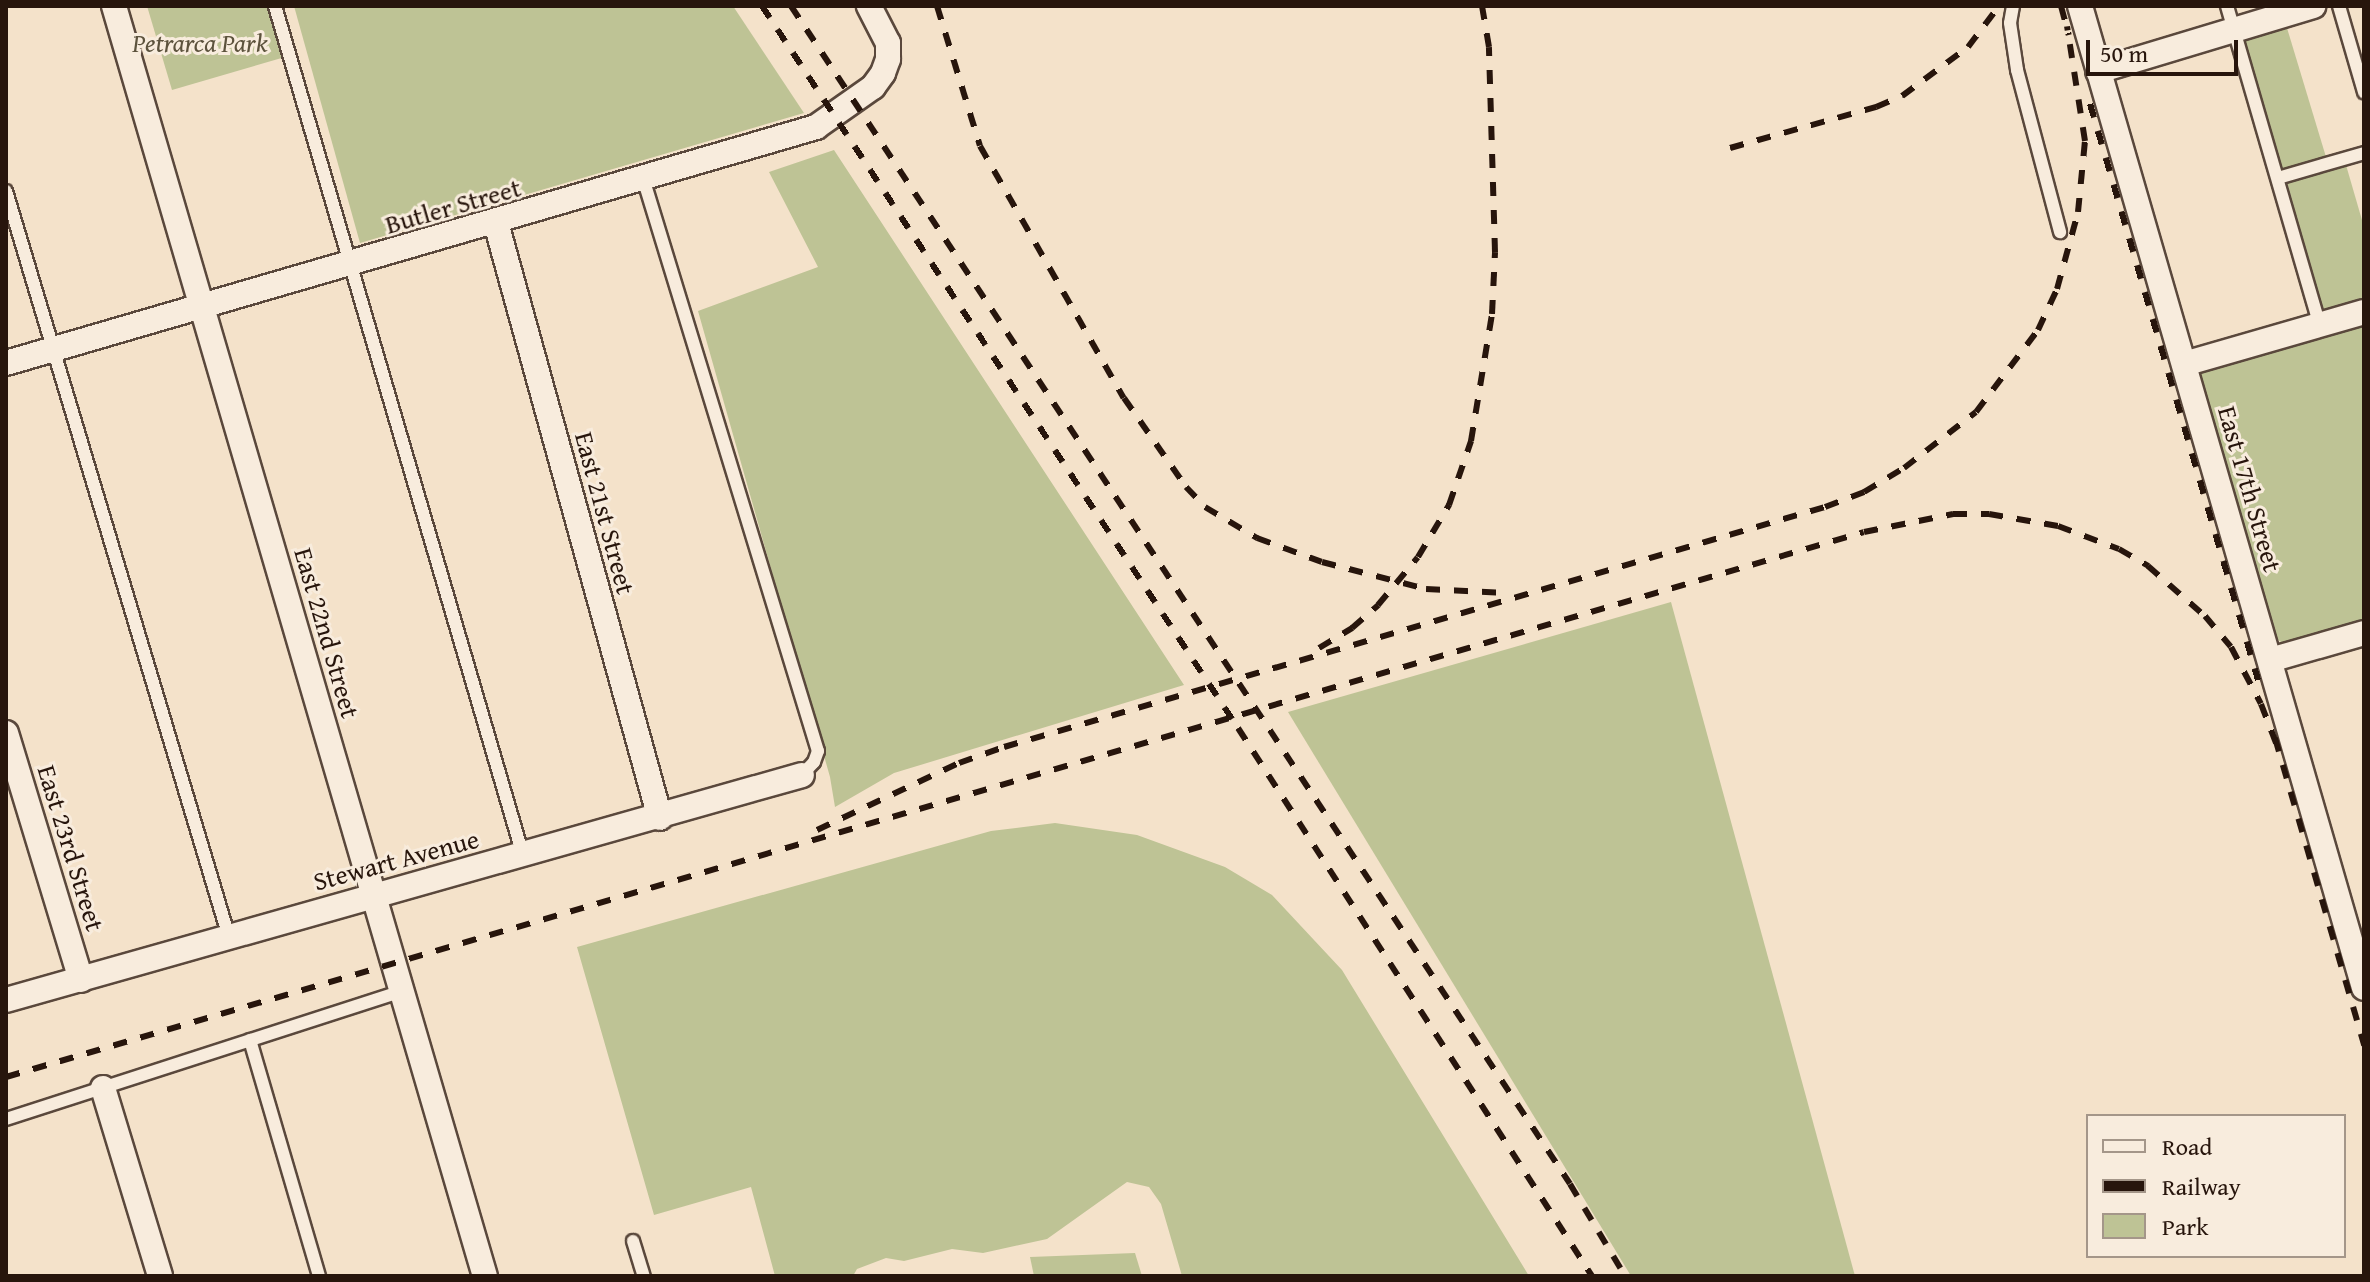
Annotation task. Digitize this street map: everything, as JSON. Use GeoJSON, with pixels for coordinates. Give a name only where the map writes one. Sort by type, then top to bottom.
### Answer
{"type":"FeatureCollection","features":[{"type":"Feature","properties":{"kind":"street","name":"East 22nd Street"},"geometry":{"type":"LineString","coordinates":[[114,6],[485,1276]]}},
{"type":"Feature","properties":{"kind":"street","name":"Butler Street"},"geometry":{"type":"LineString","coordinates":[[6,363],[496,223],[828,121],[873,87],[888,59],[888,43],[869,6]]}},
{"type":"Feature","properties":{"kind":"street","name":"East 17th Street"},"geometry":{"type":"LineString","coordinates":[[2080,6],[2270,660],[2359,952],[2364,988]]}},
{"type":"Feature","properties":{"kind":"street"},"geometry":{"type":"LineString","coordinates":[[2098,71],[2230,18],[2313,6]]}},
{"type":"Feature","properties":{"kind":"street","name":"East 21st Street"},"geometry":{"type":"LineString","coordinates":[[496,223],[660,818]]}},
{"type":"Feature","properties":{"kind":"street"},"geometry":{"type":"LineString","coordinates":[[2184,364],[2364,312]]}},
{"type":"Feature","properties":{"kind":"street"},"geometry":{"type":"LineString","coordinates":[[2270,660],[2364,633]]}},
{"type":"Feature","properties":{"kind":"street","name":"East 23rd Street"},"geometry":{"type":"LineString","coordinates":[[6,733],[81,980]]}},
{"type":"Feature","properties":{"kind":"street","name":"Stewart Avenue"},"geometry":{"type":"LineString","coordinates":[[6,1000],[374,895],[660,818],[802,775]]}},
{"type":"Feature","properties":{"kind":"street"},"geometry":{"type":"LineString","coordinates":[[103,1088],[160,1276]]}},
{"type":"Feature","properties":{"kind":"lane"},"geometry":{"type":"LineString","coordinates":[[275,6],[523,855]]}},
{"type":"Feature","properties":{"kind":"lane"},"geometry":{"type":"LineString","coordinates":[[2013,6],[2010,23],[2017,70],[2060,232]]}},
{"type":"Feature","properties":{"kind":"lane"},"geometry":{"type":"LineString","coordinates":[[2339,6],[2364,92]]}},
{"type":"Feature","properties":{"kind":"lane"},"geometry":{"type":"LineString","coordinates":[[2230,18],[2320,326]]}},
{"type":"Feature","properties":{"kind":"lane"},"geometry":{"type":"LineString","coordinates":[[2278,178],[2364,153]]}},
{"type":"Feature","properties":{"kind":"lane"},"geometry":{"type":"LineString","coordinates":[[643,178],[818,751],[814,762],[802,775]]}},
{"type":"Feature","properties":{"kind":"lane"},"geometry":{"type":"LineString","coordinates":[[6,191],[229,937]]}},
{"type":"Feature","properties":{"kind":"lane"},"geometry":{"type":"LineString","coordinates":[[6,1119],[403,991]]}},
{"type":"Feature","properties":{"kind":"lane"},"geometry":{"type":"LineString","coordinates":[[250,1040],[319,1276]]}},
{"type":"Feature","properties":{"kind":"lane"},"geometry":{"type":"LineString","coordinates":[[633,1241],[644,1276]]}},
{"type":"Feature","properties":{"kind":"green space","name":"Petrarca Park"},"geometry":{"type":"Polygon","coordinates":[[[147,6],[270,6],[285,57],[172,90],[147,6]]]}},
{"type":"Feature","properties":{"kind":"green space"},"geometry":{"type":"Polygon","coordinates":[[[294,6],[733,6],[804,113],[360,243],[294,6]]]}},
{"type":"Feature","properties":{"kind":"green space"},"geometry":{"type":"Polygon","coordinates":[[[2287,28],[2326,157],[2281,170],[2244,40],[2287,28]]]}},
{"type":"Feature","properties":{"kind":"green space"},"geometry":{"type":"Polygon","coordinates":[[[834,150],[1184,685],[894,773],[835,807],[830,777],[698,311],[818,267],[769,172],[834,150]]]}},
{"type":"Feature","properties":{"kind":"green space"},"geometry":{"type":"Polygon","coordinates":[[[2346,165],[2364,227],[2364,304],[2324,316],[2287,183],[2346,165]]]}},
{"type":"Feature","properties":{"kind":"green space"},"geometry":{"type":"Polygon","coordinates":[[[2364,322],[2364,624],[2284,644],[2271,635],[2197,373],[2364,322]]]}},
{"type":"Feature","properties":{"kind":"green space"},"geometry":{"type":"Polygon","coordinates":[[[1671,602],[1855,1276],[1631,1276],[1288,712],[1671,602]]]}},
{"type":"Feature","properties":{"kind":"green space"},"geometry":{"type":"Polygon","coordinates":[[[1055,823],[1137,835],[1225,867],[1272,895],[1342,970],[1529,1276],[1182,1276],[1161,1204],[1149,1187],[1127,1182],[1047,1239],[983,1253],[952,1249],[904,1261],[886,1258],[857,1269],[853,1276],[775,1276],[751,1187],[654,1215],[577,947],[991,831],[1055,823]]]}},
{"type":"Feature","properties":{"kind":"green space"},"geometry":{"type":"Polygon","coordinates":[[[1135,1253],[1142,1276],[1034,1276],[1030,1257],[1135,1253]]]}},
{"type":"Feature","properties":{"kind":"railway"},"geometry":{"type":"LineString","coordinates":[[762,6],[1238,728],[1592,1276]]}},
{"type":"Feature","properties":{"kind":"railway"},"geometry":{"type":"LineString","coordinates":[[791,6],[1570,1184],[1625,1276]]}},
{"type":"Feature","properties":{"kind":"railway"},"geometry":{"type":"LineString","coordinates":[[937,6],[980,146],[1124,398],[1186,487],[1205,507],[1257,538],[1322,562],[1426,589],[1506,593]]}},
{"type":"Feature","properties":{"kind":"railway"},"geometry":{"type":"LineString","coordinates":[[1319,648],[1352,628],[1378,605],[1418,557],[1449,505],[1471,441],[1492,314],[1495,252],[1489,47],[1482,6]]}},
{"type":"Feature","properties":{"kind":"railway"},"geometry":{"type":"LineString","coordinates":[[1730,148],[1876,107],[1902,96],[1968,47],[1999,6]]}},
{"type":"Feature","properties":{"kind":"railway"},"geometry":{"type":"LineString","coordinates":[[2061,6],[2069,35]]}},
{"type":"Feature","properties":{"kind":"railway"},"geometry":{"type":"LineString","coordinates":[[817,830],[959,763],[1004,747],[1825,507],[1864,492],[1904,468],[1976,412],[2038,330],[2057,289],[2078,212],[2085,141],[2067,26]]}},
{"type":"Feature","properties":{"kind":"railway"},"geometry":{"type":"LineString","coordinates":[[2090,104],[2258,680]]}},
{"type":"Feature","properties":{"kind":"railway"},"geometry":{"type":"LineString","coordinates":[[6,1077],[1864,532],[1953,514],[1989,514],[2058,526],[2119,549],[2148,566],[2205,616],[2231,647],[2261,704],[2278,748]]}},
{"type":"Feature","properties":{"kind":"railway"},"geometry":{"type":"LineString","coordinates":[[2275,738],[2364,1045]]}}]}
